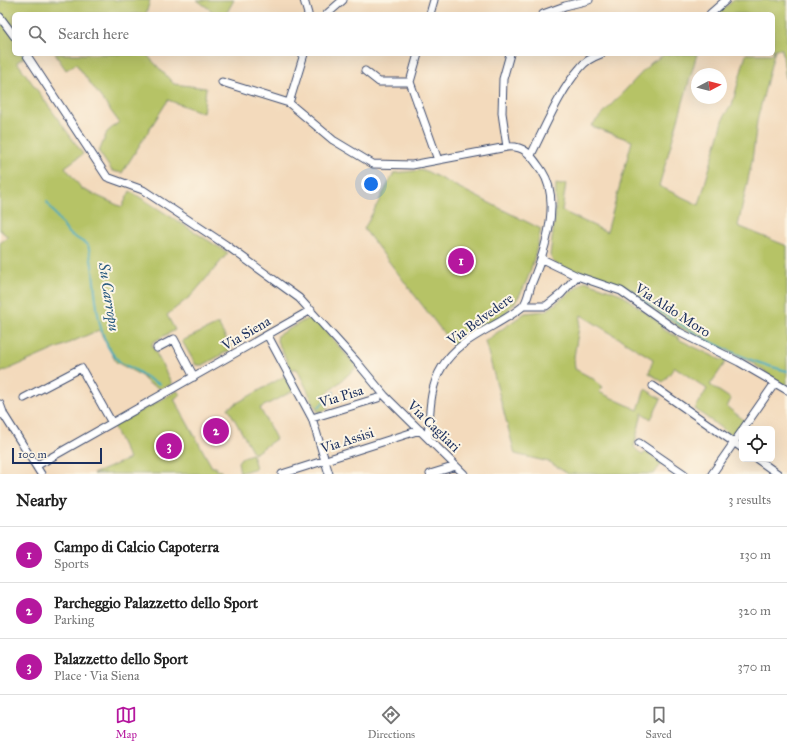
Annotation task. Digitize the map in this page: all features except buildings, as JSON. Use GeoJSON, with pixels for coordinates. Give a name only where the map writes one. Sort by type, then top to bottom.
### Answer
{"type":"FeatureCollection","features":[{"type":"Feature","properties":{"kind":"street"},"geometry":{"type":"LineString","coordinates":[[304,0],[307,12]]}},
{"type":"Feature","properties":{"kind":"street"},"geometry":{"type":"LineString","coordinates":[[329,12],[343,0]]}},
{"type":"Feature","properties":{"kind":"street"},"geometry":{"type":"LineString","coordinates":[[431,12],[434,0]]}},
{"type":"Feature","properties":{"kind":"street"},"geometry":{"type":"LineString","coordinates":[[548,12],[589,0]]}},
{"type":"Feature","properties":{"kind":"street"},"geometry":{"type":"LineString","coordinates":[[712,12],[726,0]]}},
{"type":"Feature","properties":{"kind":"street"},"geometry":{"type":"LineString","coordinates":[[0,17],[12,33]]}},
{"type":"Feature","properties":{"kind":"street","name":"Via Cagliari"},"geometry":{"type":"LineString","coordinates":[[27,56],[106,177],[143,190],[226,245],[299,298],[356,361],[381,397],[420,430],[464,474]]}},
{"type":"Feature","properties":{"kind":"street"},"geometry":{"type":"LineString","coordinates":[[290,104],[303,56]]}},
{"type":"Feature","properties":{"kind":"street"},"geometry":{"type":"LineString","coordinates":[[417,56],[410,82],[438,160]]}},
{"type":"Feature","properties":{"kind":"street"},"geometry":{"type":"LineString","coordinates":[[507,148],[502,113],[503,79],[509,56]]}},
{"type":"Feature","properties":{"kind":"street"},"geometry":{"type":"LineString","coordinates":[[222,82],[290,104],[333,140],[373,164],[412,165],[518,147],[531,155],[566,88],[580,67],[598,56]]}},
{"type":"Feature","properties":{"kind":"street"},"geometry":{"type":"LineString","coordinates":[[365,71],[379,82],[410,82]]}},
{"type":"Feature","properties":{"kind":"street","name":"Via Belvedere"},"geometry":{"type":"LineString","coordinates":[[428,438],[434,383],[442,366],[454,351],[523,306],[542,259],[549,222],[549,182],[531,155]]}},
{"type":"Feature","properties":{"kind":"street","name":"Via Aldo Moro"},"geometry":{"type":"LineString","coordinates":[[542,259],[577,276],[621,291],[679,332],[739,362],[787,390]]}},
{"type":"Feature","properties":{"kind":"street"},"geometry":{"type":"LineString","coordinates":[[523,306],[546,306],[561,294],[577,276]]}},
{"type":"Feature","properties":{"kind":"street","name":"Via Siena"},"geometry":{"type":"LineString","coordinates":[[36,466],[268,336],[311,310]]}},
{"type":"Feature","properties":{"kind":"street"},"geometry":{"type":"LineString","coordinates":[[268,336],[312,418],[329,474]]}},
{"type":"Feature","properties":{"kind":"street"},"geometry":{"type":"LineString","coordinates":[[157,348],[174,339],[194,377]]}},
{"type":"Feature","properties":{"kind":"street"},"geometry":{"type":"LineString","coordinates":[[24,398],[81,368],[112,423]]}},
{"type":"Feature","properties":{"kind":"street"},"geometry":{"type":"LineString","coordinates":[[746,426],[775,383]]}},
{"type":"Feature","properties":{"kind":"street"},"geometry":{"type":"LineString","coordinates":[[653,386],[739,446]]}},
{"type":"Feature","properties":{"kind":"street","name":"Via Pisa"},"geometry":{"type":"LineString","coordinates":[[312,418],[381,397]]}},
{"type":"Feature","properties":{"kind":"street"},"geometry":{"type":"LineString","coordinates":[[0,404],[2,414],[41,474]]}},
{"type":"Feature","properties":{"kind":"street","name":"Via Assisi"},"geometry":{"type":"LineString","coordinates":[[282,474],[420,430]]}},
{"type":"Feature","properties":{"kind":"street"},"geometry":{"type":"LineString","coordinates":[[712,474],[739,435]]}},
{"type":"Feature","properties":{"kind":"street"},"geometry":{"type":"LineString","coordinates":[[639,443],[684,474]]}},
{"type":"Feature","properties":{"kind":"street"},"geometry":{"type":"LineString","coordinates":[[762,462],[778,474]]}},
{"type":"Feature","properties":{"kind":"street"},"geometry":{"type":"LineString","coordinates":[[430,474],[456,466]]}},
{"type":"Feature","properties":{"kind":"green space"},"geometry":{"type":"Polygon","coordinates":[[[0,0],[150,0],[147,12],[12,12],[12,56],[26,56],[17,62],[83,154],[65,167],[82,189],[122,207],[130,191],[228,253],[192,295],[167,315],[175,330],[153,342],[152,345],[172,384],[161,389],[148,383],[140,375],[116,362],[99,330],[0,373],[0,243],[8,237],[0,230],[0,0]]]}},
{"type":"Feature","properties":{"kind":"green space"},"geometry":{"type":"Polygon","coordinates":[[[197,0],[234,0],[227,12],[213,12],[197,0]]]}},
{"type":"Feature","properties":{"kind":"green space"},"geometry":{"type":"Polygon","coordinates":[[[734,0],[787,0],[787,88],[782,49],[775,49],[775,12],[719,12],[734,0]]]}},
{"type":"Feature","properties":{"kind":"green space"},"geometry":{"type":"Polygon","coordinates":[[[56,56],[148,56],[174,84],[206,88],[203,113],[168,100],[122,173],[112,171],[99,152],[107,132],[119,122],[76,64],[66,70],[56,56]]]}},
{"type":"Feature","properties":{"kind":"green space"},"geometry":{"type":"Polygon","coordinates":[[[662,56],[696,56],[693,68],[691,68],[691,75],[659,186],[699,205],[725,114],[732,105],[745,56],[773,56],[757,121],[752,161],[738,226],[787,246],[787,387],[748,360],[680,328],[622,288],[558,265],[553,262],[550,255],[555,216],[556,184],[561,185],[566,183],[562,211],[607,232],[632,141],[591,126],[651,63],[662,56]]]}},
{"type":"Feature","properties":{"kind":"green space"},"geometry":{"type":"Polygon","coordinates":[[[424,170],[541,229],[529,275],[512,307],[500,318],[474,332],[455,348],[364,229],[394,173],[424,170]]]}},
{"type":"Feature","properties":{"kind":"green space"},"geometry":{"type":"Polygon","coordinates":[[[585,281],[621,294],[661,324],[662,329],[678,337],[678,339],[721,360],[727,360],[710,385],[731,399],[727,407],[744,420],[732,436],[695,409],[707,389],[675,367],[663,382],[649,373],[653,359],[581,315],[574,357],[575,369],[592,378],[603,387],[599,392],[638,410],[645,389],[661,399],[651,419],[642,413],[634,447],[642,455],[646,452],[662,463],[654,474],[568,474],[549,462],[515,454],[485,341],[525,313],[546,311],[585,281]]]}},
{"type":"Feature","properties":{"kind":"green space"},"geometry":{"type":"Polygon","coordinates":[[[309,318],[318,322],[357,367],[324,396],[328,409],[318,412],[297,369],[291,369],[277,341],[278,335],[309,318]]]}},
{"type":"Feature","properties":{"kind":"green space"},"geometry":{"type":"Polygon","coordinates":[[[218,324],[232,349],[203,365],[196,365],[182,341],[218,324]]]}},
{"type":"Feature","properties":{"kind":"green space"},"geometry":{"type":"Polygon","coordinates":[[[285,376],[293,391],[260,408],[276,439],[254,454],[228,408],[285,376]]]}},
{"type":"Feature","properties":{"kind":"green space"},"geometry":{"type":"Polygon","coordinates":[[[177,391],[181,394],[174,399],[212,467],[216,467],[216,470],[221,471],[222,474],[93,474],[129,459],[113,426],[177,391]]]}},
{"type":"Feature","properties":{"kind":"green space"},"geometry":{"type":"Polygon","coordinates":[[[252,454],[256,468],[240,473],[238,462],[241,458],[252,454]]]}},
{"type":"Feature","properties":{"kind":"waterway","name":"Su Carropu"},"geometry":{"type":"LineString","coordinates":[[47,202],[68,233],[88,245],[99,321],[103,336],[109,349],[122,363],[150,380],[160,384]]}},
{"type":"Feature","properties":{"kind":"waterway"},"geometry":{"type":"LineString","coordinates":[[625,287],[702,337],[743,357],[787,371]]}},
{"type":"Feature","properties":{"kind":"waterway"},"geometry":{"type":"LineString","coordinates":[[319,407],[334,392]]}},
{"type":"Feature","properties":{"kind":"place","name":"Campo di Calcio Capoterra"},"geometry":{"type":"Point","coordinates":[461,261]}},
{"type":"Feature","properties":{"kind":"place","name":"Parcheggio Palazzetto dello Sport"},"geometry":{"type":"Point","coordinates":[216,431]}},
{"type":"Feature","properties":{"kind":"place","name":"Palazzetto dello Sport"},"geometry":{"type":"Point","coordinates":[169,446]}}]}
